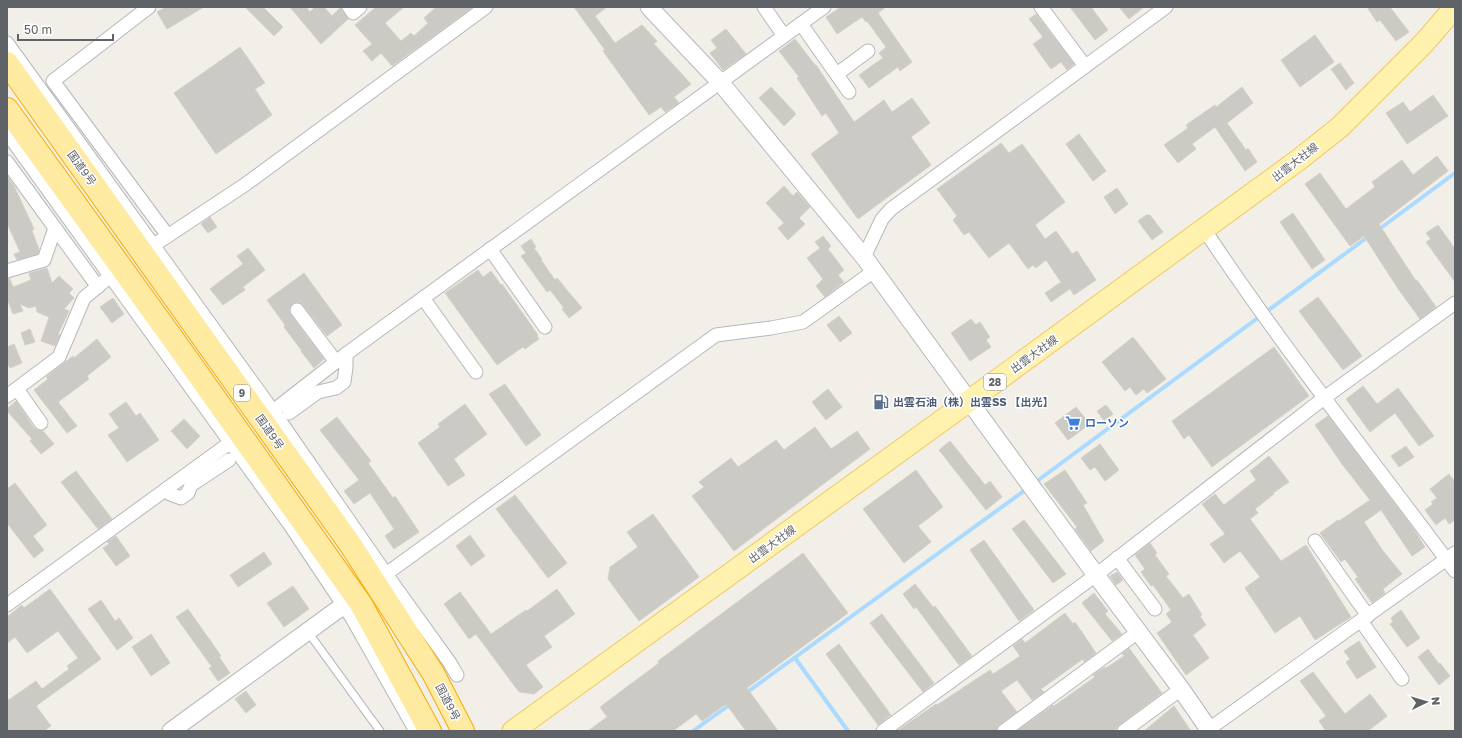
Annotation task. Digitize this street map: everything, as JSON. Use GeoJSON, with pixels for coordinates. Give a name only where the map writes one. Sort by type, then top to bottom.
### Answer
{"type":"FeatureCollection","features":[{"type":"Feature","properties":{"kind":"highway","name":"国道9号"},"geometry":{"type":"LineString","coordinates":[[7,63],[78,163],[253,395],[409,636],[432,673],[464,731]]}},
{"type":"Feature","properties":{"kind":"highway","name":"9"},"geometry":{"type":"LineString","coordinates":[[7,109],[183,353],[300,528],[361,604],[419,723]]}},
{"type":"Feature","properties":{"kind":"main road","name":"出雲大社線"},"geometry":{"type":"LineString","coordinates":[[516,730],[1265,186],[1340,127],[1424,43],[1455,7]]}},
{"type":"Feature","properties":{"kind":"street"},"geometry":{"type":"LineString","coordinates":[[150,7],[54,81],[168,236]]}},
{"type":"Feature","properties":{"kind":"street"},"geometry":{"type":"LineString","coordinates":[[349,7],[353,12],[360,7]]}},
{"type":"Feature","properties":{"kind":"street"},"geometry":{"type":"LineString","coordinates":[[154,245],[246,184],[486,7]]}},
{"type":"Feature","properties":{"kind":"street"},"geometry":{"type":"LineString","coordinates":[[649,7],[720,82],[864,257],[1210,730],[1451,556]]}},
{"type":"Feature","properties":{"kind":"street"},"geometry":{"type":"LineString","coordinates":[[764,7],[784,36]]}},
{"type":"Feature","properties":{"kind":"street"},"geometry":{"type":"LineString","coordinates":[[273,411],[341,358],[824,7]]}},
{"type":"Feature","properties":{"kind":"street"},"geometry":{"type":"LineString","coordinates":[[1041,7],[1085,66]]}},
{"type":"Feature","properties":{"kind":"street"},"geometry":{"type":"LineString","coordinates":[[864,257],[882,219],[890,209],[1166,7]]}},
{"type":"Feature","properties":{"kind":"street"},"geometry":{"type":"LineString","coordinates":[[801,24],[849,92]]}},
{"type":"Feature","properties":{"kind":"street"},"geometry":{"type":"LineString","coordinates":[[7,42],[154,245],[253,395],[273,411],[457,675]]}},
{"type":"Feature","properties":{"kind":"street"},"geometry":{"type":"LineString","coordinates":[[837,74],[868,51]]}},
{"type":"Feature","properties":{"kind":"street"},"geometry":{"type":"LineString","coordinates":[[7,133],[109,277],[231,442],[300,528],[344,605],[419,723]]}},
{"type":"Feature","properties":{"kind":"street"},"geometry":{"type":"LineString","coordinates":[[7,162],[98,287]]}},
{"type":"Feature","properties":{"kind":"street"},"geometry":{"type":"LineString","coordinates":[[78,163],[100,171]]}},
{"type":"Feature","properties":{"kind":"street"},"geometry":{"type":"LineString","coordinates":[[72,225],[96,232]]}},
{"type":"Feature","properties":{"kind":"street"},"geometry":{"type":"LineString","coordinates":[[7,271],[44,260],[55,228]]}},
{"type":"Feature","properties":{"kind":"street"},"geometry":{"type":"LineString","coordinates":[[1204,229],[1240,284],[1324,398],[1451,556],[1455,571]]}},
{"type":"Feature","properties":{"kind":"street"},"geometry":{"type":"LineString","coordinates":[[490,250],[545,327]]}},
{"type":"Feature","properties":{"kind":"street"},"geometry":{"type":"LineString","coordinates":[[386,574],[716,335],[771,328],[803,322],[874,271]]}},
{"type":"Feature","properties":{"kind":"street"},"geometry":{"type":"LineString","coordinates":[[41,423],[12,392],[59,357],[84,298],[109,277]]}},
{"type":"Feature","properties":{"kind":"street"},"geometry":{"type":"LineString","coordinates":[[423,298],[476,372]]}},
{"type":"Feature","properties":{"kind":"street"},"geometry":{"type":"LineString","coordinates":[[883,731],[1096,575],[1324,398],[1455,303]]}},
{"type":"Feature","properties":{"kind":"street"},"geometry":{"type":"LineString","coordinates":[[290,413],[318,392],[336,388],[344,382],[346,367],[341,358],[297,310]]}},
{"type":"Feature","properties":{"kind":"street"},"geometry":{"type":"LineString","coordinates":[[162,348],[183,353]]}},
{"type":"Feature","properties":{"kind":"street"},"geometry":{"type":"LineString","coordinates":[[7,606],[231,442]]}},
{"type":"Feature","properties":{"kind":"street"},"geometry":{"type":"LineString","coordinates":[[166,489],[170,494],[181,498],[188,493],[191,485],[230,460]]}},
{"type":"Feature","properties":{"kind":"street"},"geometry":{"type":"LineString","coordinates":[[1315,541],[1402,678]]}},
{"type":"Feature","properties":{"kind":"street"},"geometry":{"type":"LineString","coordinates":[[1117,558],[1155,608]]}},
{"type":"Feature","properties":{"kind":"street"},"geometry":{"type":"LineString","coordinates":[[171,731],[344,605]]}},
{"type":"Feature","properties":{"kind":"street"},"geometry":{"type":"LineString","coordinates":[[409,636],[410,608]]}},
{"type":"Feature","properties":{"kind":"street"},"geometry":{"type":"LineString","coordinates":[[1004,731],[1138,632]]}},
{"type":"Feature","properties":{"kind":"street"},"geometry":{"type":"LineString","coordinates":[[1124,731],[1181,689]]}},
{"type":"Feature","properties":{"kind":"lane"},"geometry":{"type":"LineString","coordinates":[[308,632],[380,731]]}},
{"type":"Feature","properties":{"kind":"building"},"geometry":{"type":"Polygon","coordinates":[[[166,7],[204,7],[167,29],[157,12],[166,7]]]}},
{"type":"Feature","properties":{"kind":"building"},"geometry":{"type":"Polygon","coordinates":[[[245,7],[263,7],[283,27],[274,36],[245,7]]]}},
{"type":"Feature","properties":{"kind":"building"},"geometry":{"type":"Polygon","coordinates":[[[290,7],[306,7],[310,12],[315,7],[324,7],[332,16],[341,7],[348,19],[321,44],[290,7]]]}},
{"type":"Feature","properties":{"kind":"building"},"geometry":{"type":"Polygon","coordinates":[[[376,7],[404,7],[385,23],[401,41],[411,33],[414,36],[428,23],[424,18],[436,7],[473,7],[392,66],[381,53],[372,61],[363,51],[372,44],[355,25],[376,7]]]}},
{"type":"Feature","properties":{"kind":"building"},"geometry":{"type":"Polygon","coordinates":[[[574,7],[607,7],[595,16],[615,43],[642,25],[657,41],[654,44],[691,84],[674,97],[679,103],[665,112],[661,107],[649,115],[603,51],[605,50],[574,7]]]}},
{"type":"Feature","properties":{"kind":"building"},"geometry":{"type":"Polygon","coordinates":[[[841,7],[886,7],[878,13],[912,62],[900,71],[898,67],[869,88],[859,75],[883,58],[879,53],[886,47],[867,21],[866,22],[862,17],[837,34],[826,17],[841,7]]]}},
{"type":"Feature","properties":{"kind":"building"},"geometry":{"type":"Polygon","coordinates":[[[1070,7],[1091,7],[1108,30],[1095,40],[1070,7]]]}},
{"type":"Feature","properties":{"kind":"building"},"geometry":{"type":"Polygon","coordinates":[[[1119,7],[1144,7],[1129,19],[1119,7]]]}},
{"type":"Feature","properties":{"kind":"building"},"geometry":{"type":"Polygon","coordinates":[[[1367,7],[1390,7],[1409,32],[1396,41],[1380,20],[1377,22],[1367,7]]]}},
{"type":"Feature","properties":{"kind":"building"},"geometry":{"type":"Polygon","coordinates":[[[1036,14],[1074,64],[1067,70],[1061,62],[1051,69],[1033,44],[1043,37],[1029,19],[1036,14]]]}},
{"type":"Feature","properties":{"kind":"building"},"geometry":{"type":"Polygon","coordinates":[[[726,29],[746,54],[723,70],[710,53],[717,48],[711,40],[726,29]]]}},
{"type":"Feature","properties":{"kind":"building"},"geometry":{"type":"Polygon","coordinates":[[[1315,35],[1334,62],[1300,87],[1281,60],[1315,35]]]}},
{"type":"Feature","properties":{"kind":"building"},"geometry":{"type":"Polygon","coordinates":[[[795,39],[816,65],[854,122],[884,100],[892,112],[912,98],[930,123],[911,137],[931,165],[858,219],[811,154],[839,133],[826,113],[822,116],[797,78],[799,77],[779,51],[795,39]]]}},
{"type":"Feature","properties":{"kind":"building"},"geometry":{"type":"Polygon","coordinates":[[[240,47],[265,83],[255,89],[272,115],[216,154],[174,93],[240,47]]]}},
{"type":"Feature","properties":{"kind":"building"},"geometry":{"type":"Polygon","coordinates":[[[1340,63],[1354,83],[1346,90],[1331,69],[1340,63]]]}},
{"type":"Feature","properties":{"kind":"building"},"geometry":{"type":"Polygon","coordinates":[[[771,87],[796,114],[784,126],[759,98],[771,87]]]}},
{"type":"Feature","properties":{"kind":"building"},"geometry":{"type":"Polygon","coordinates":[[[1242,87],[1253,103],[1227,123],[1246,150],[1248,148],[1257,162],[1245,171],[1215,127],[1192,144],[1196,149],[1178,163],[1164,145],[1188,128],[1186,125],[1215,105],[1216,107],[1242,87]]]}},
{"type":"Feature","properties":{"kind":"building"},"geometry":{"type":"Polygon","coordinates":[[[1433,95],[1448,116],[1407,144],[1386,113],[1403,102],[1410,112],[1433,95]]]}},
{"type":"Feature","properties":{"kind":"building"},"geometry":{"type":"Polygon","coordinates":[[[1079,134],[1106,171],[1093,181],[1066,144],[1079,134]]]}},
{"type":"Feature","properties":{"kind":"building"},"geometry":{"type":"Polygon","coordinates":[[[1001,143],[1009,153],[1022,144],[1065,202],[1035,225],[1045,239],[1056,231],[1072,254],[1077,251],[1096,280],[1074,295],[1070,289],[1051,302],[1045,293],[1061,282],[1046,260],[1036,268],[1033,265],[1028,269],[1009,243],[989,258],[969,232],[964,235],[953,220],[957,216],[937,189],[1001,143]]]}},
{"type":"Feature","properties":{"kind":"building"},"geometry":{"type":"Polygon","coordinates":[[[1437,156],[1448,171],[1379,224],[1416,281],[1417,280],[1436,307],[1420,319],[1364,236],[1350,246],[1305,184],[1320,173],[1346,209],[1375,187],[1372,182],[1402,160],[1413,175],[1437,156]]]}},
{"type":"Feature","properties":{"kind":"building"},"geometry":{"type":"Polygon","coordinates":[[[7,176],[14,186],[34,229],[32,231],[39,249],[38,254],[17,260],[14,254],[20,252],[7,223],[7,176]]]}},
{"type":"Feature","properties":{"kind":"building"},"geometry":{"type":"Polygon","coordinates":[[[784,186],[793,196],[797,192],[810,207],[799,218],[805,224],[788,240],[778,228],[784,223],[766,203],[784,186]]]}},
{"type":"Feature","properties":{"kind":"building"},"geometry":{"type":"Polygon","coordinates":[[[1117,188],[1128,204],[1115,214],[1104,197],[1117,188]]]}},
{"type":"Feature","properties":{"kind":"building"},"geometry":{"type":"Polygon","coordinates":[[[1293,213],[1325,260],[1312,269],[1280,222],[1293,213]]]}},
{"type":"Feature","properties":{"kind":"building"},"geometry":{"type":"Polygon","coordinates":[[[1146,215],[1150,215],[1163,232],[1152,240],[1138,221],[1146,215]]]}},
{"type":"Feature","properties":{"kind":"building"},"geometry":{"type":"Polygon","coordinates":[[[210,217],[217,227],[208,233],[201,224],[210,217]]]}},
{"type":"Feature","properties":{"kind":"building"},"geometry":{"type":"Polygon","coordinates":[[[1438,225],[1455,249],[1455,282],[1426,242],[1431,239],[1426,233],[1438,225]]]}},
{"type":"Feature","properties":{"kind":"building"},"geometry":{"type":"Polygon","coordinates":[[[823,236],[831,246],[828,249],[844,270],[838,275],[844,282],[825,297],[816,286],[823,279],[807,258],[820,248],[815,242],[823,236]]]}},
{"type":"Feature","properties":{"kind":"building"},"geometry":{"type":"Polygon","coordinates":[[[531,239],[536,247],[534,248],[542,259],[541,260],[555,280],[557,278],[582,308],[569,318],[562,309],[564,308],[550,290],[547,292],[521,256],[526,253],[521,246],[531,239]]]}},
{"type":"Feature","properties":{"kind":"building"},"geometry":{"type":"Polygon","coordinates":[[[248,248],[265,270],[243,287],[245,290],[223,305],[210,289],[243,264],[237,256],[248,248]]]}},
{"type":"Feature","properties":{"kind":"building"},"geometry":{"type":"Polygon","coordinates":[[[47,268],[52,283],[59,276],[73,289],[69,293],[74,298],[64,309],[69,311],[58,334],[60,335],[55,346],[41,341],[49,317],[37,312],[36,306],[29,308],[20,304],[23,311],[13,314],[7,298],[7,279],[10,279],[13,287],[31,280],[29,273],[47,268]]]}},
{"type":"Feature","properties":{"kind":"building"},"geometry":{"type":"Polygon","coordinates":[[[478,270],[483,277],[491,271],[538,335],[537,336],[539,339],[525,349],[523,347],[497,365],[445,293],[478,270]]]}},
{"type":"Feature","properties":{"kind":"building"},"geometry":{"type":"Polygon","coordinates":[[[304,273],[342,325],[327,336],[303,305],[296,302],[290,307],[289,311],[291,315],[324,359],[314,368],[284,327],[285,325],[267,300],[304,273]]]}},
{"type":"Feature","properties":{"kind":"building"},"geometry":{"type":"Polygon","coordinates":[[[1318,297],[1362,356],[1343,370],[1299,311],[1318,297]]]}},
{"type":"Feature","properties":{"kind":"building"},"geometry":{"type":"Polygon","coordinates":[[[113,298],[124,314],[112,323],[100,307],[113,298]]]}},
{"type":"Feature","properties":{"kind":"building"},"geometry":{"type":"Polygon","coordinates":[[[839,316],[852,333],[840,342],[827,325],[839,316]]]}},
{"type":"Feature","properties":{"kind":"building"},"geometry":{"type":"Polygon","coordinates":[[[971,319],[976,325],[980,322],[990,337],[986,340],[991,347],[970,361],[951,333],[971,319]]]}},
{"type":"Feature","properties":{"kind":"building"},"geometry":{"type":"Polygon","coordinates":[[[30,329],[35,342],[25,345],[21,333],[30,329]]]}},
{"type":"Feature","properties":{"kind":"building"},"geometry":{"type":"Polygon","coordinates":[[[1133,337],[1166,379],[1147,393],[1144,389],[1136,395],[1130,387],[1125,391],[1102,362],[1133,337]]]}},
{"type":"Feature","properties":{"kind":"building"},"geometry":{"type":"Polygon","coordinates":[[[97,339],[111,357],[87,376],[89,379],[58,402],[77,426],[67,433],[34,390],[48,379],[46,377],[73,356],[74,358],[97,339]]]}},
{"type":"Feature","properties":{"kind":"building"},"geometry":{"type":"Polygon","coordinates":[[[14,344],[22,363],[10,368],[7,363],[7,347],[14,344]]]}},
{"type":"Feature","properties":{"kind":"building"},"geometry":{"type":"Polygon","coordinates":[[[1274,347],[1309,396],[1212,467],[1189,435],[1184,439],[1172,421],[1274,347]]]}},
{"type":"Feature","properties":{"kind":"building"},"geometry":{"type":"Polygon","coordinates":[[[505,384],[541,435],[526,446],[489,394],[505,384]]]}},
{"type":"Feature","properties":{"kind":"building"},"geometry":{"type":"Polygon","coordinates":[[[1363,386],[1377,404],[1398,388],[1434,436],[1419,446],[1395,413],[1370,432],[1346,399],[1363,386]]]}},
{"type":"Feature","properties":{"kind":"building"},"geometry":{"type":"Polygon","coordinates":[[[828,389],[842,407],[826,420],[812,402],[828,389]]]}},
{"type":"Feature","properties":{"kind":"building"},"geometry":{"type":"Polygon","coordinates":[[[16,401],[34,428],[43,431],[54,444],[41,454],[30,441],[32,439],[7,411],[7,409],[16,401]]]}},
{"type":"Feature","properties":{"kind":"building"},"geometry":{"type":"Polygon","coordinates":[[[126,402],[136,416],[140,413],[159,440],[127,462],[108,435],[119,428],[109,414],[126,402]]]}},
{"type":"Feature","properties":{"kind":"building"},"geometry":{"type":"Polygon","coordinates":[[[465,404],[487,434],[454,459],[465,475],[448,486],[418,443],[440,427],[438,424],[465,404]]]}},
{"type":"Feature","properties":{"kind":"building"},"geometry":{"type":"Polygon","coordinates":[[[1106,405],[1113,414],[1104,421],[1097,411],[1106,405]]]}},
{"type":"Feature","properties":{"kind":"building","name":"ローソン"},"geometry":{"type":"Polygon","coordinates":[[[1076,407],[1090,424],[1068,440],[1055,423],[1076,407]]]}},
{"type":"Feature","properties":{"kind":"building"},"geometry":{"type":"Polygon","coordinates":[[[1328,416],[1413,528],[1425,547],[1412,556],[1381,510],[1364,522],[1383,551],[1402,574],[1383,589],[1385,593],[1372,603],[1355,579],[1358,577],[1345,559],[1341,562],[1320,533],[1370,500],[1342,464],[1315,425],[1328,416]]]}},
{"type":"Feature","properties":{"kind":"building"},"geometry":{"type":"Polygon","coordinates":[[[337,417],[371,461],[368,463],[393,498],[395,496],[419,532],[394,549],[385,536],[394,529],[370,493],[354,504],[344,491],[359,480],[320,430],[337,417]]]}},
{"type":"Feature","properties":{"kind":"building"},"geometry":{"type":"Polygon","coordinates":[[[184,419],[200,436],[187,449],[171,431],[184,419]]]}},
{"type":"Feature","properties":{"kind":"building"},"geometry":{"type":"Polygon","coordinates":[[[815,427],[831,449],[857,431],[870,449],[734,551],[692,496],[704,487],[699,482],[731,458],[738,467],[776,440],[784,450],[815,427]]]}},
{"type":"Feature","properties":{"kind":"building"},"geometry":{"type":"Polygon","coordinates":[[[950,441],[985,485],[990,481],[1002,497],[986,510],[939,450],[950,441]]]}},
{"type":"Feature","properties":{"kind":"building"},"geometry":{"type":"Polygon","coordinates":[[[1100,444],[1119,470],[1105,481],[1095,467],[1090,470],[1081,458],[1100,444]]]}},
{"type":"Feature","properties":{"kind":"building"},"geometry":{"type":"Polygon","coordinates":[[[1406,446],[1414,457],[1399,467],[1391,456],[1406,446]]]}},
{"type":"Feature","properties":{"kind":"building"},"geometry":{"type":"Polygon","coordinates":[[[1269,456],[1289,482],[1273,493],[1274,494],[1255,509],[1258,513],[1250,519],[1281,561],[1306,545],[1351,617],[1315,640],[1300,616],[1275,633],[1245,588],[1260,577],[1240,551],[1224,563],[1210,544],[1225,534],[1202,504],[1215,494],[1224,505],[1256,480],[1250,471],[1269,456]]]}},
{"type":"Feature","properties":{"kind":"building"},"geometry":{"type":"Polygon","coordinates":[[[916,470],[943,507],[918,526],[931,542],[904,563],[863,509],[916,470]]]}},
{"type":"Feature","properties":{"kind":"building"},"geometry":{"type":"Polygon","coordinates":[[[1065,470],[1087,503],[1083,505],[1104,541],[1091,551],[1075,529],[1077,527],[1044,484],[1065,470]]]}},
{"type":"Feature","properties":{"kind":"building"},"geometry":{"type":"Polygon","coordinates":[[[76,471],[112,519],[98,529],[61,482],[76,471]]]}},
{"type":"Feature","properties":{"kind":"building"},"geometry":{"type":"Polygon","coordinates":[[[1449,474],[1455,482],[1455,520],[1449,524],[1445,518],[1436,525],[1425,510],[1433,504],[1431,502],[1437,498],[1430,489],[1449,474]]]}},
{"type":"Feature","properties":{"kind":"building"},"geometry":{"type":"Polygon","coordinates":[[[15,483],[47,525],[33,536],[44,550],[34,558],[7,523],[7,489],[15,483]]]}},
{"type":"Feature","properties":{"kind":"building"},"geometry":{"type":"Polygon","coordinates":[[[515,495],[567,563],[548,578],[496,509],[515,495]]]}},
{"type":"Feature","properties":{"kind":"building"},"geometry":{"type":"Polygon","coordinates":[[[653,514],[699,577],[639,621],[608,579],[610,567],[638,547],[627,532],[653,514]]]}},
{"type":"Feature","properties":{"kind":"building"},"geometry":{"type":"Polygon","coordinates":[[[1024,520],[1066,574],[1053,583],[1012,529],[1024,520]]]}},
{"type":"Feature","properties":{"kind":"building"},"geometry":{"type":"Polygon","coordinates":[[[470,535],[485,556],[471,566],[456,546],[470,535]]]}},
{"type":"Feature","properties":{"kind":"building"},"geometry":{"type":"Polygon","coordinates":[[[116,536],[130,556],[116,566],[103,548],[109,544],[107,542],[116,536]]]}},
{"type":"Feature","properties":{"kind":"building"},"geometry":{"type":"Polygon","coordinates":[[[984,540],[1034,610],[1019,621],[970,550],[984,540]]]}},
{"type":"Feature","properties":{"kind":"building"},"geometry":{"type":"Polygon","coordinates":[[[1150,543],[1157,553],[1155,555],[1169,574],[1166,576],[1183,598],[1189,594],[1202,615],[1200,616],[1206,625],[1193,635],[1209,658],[1186,675],[1157,633],[1172,622],[1166,614],[1171,610],[1153,585],[1151,586],[1141,572],[1145,569],[1135,555],[1150,543]]]}},
{"type":"Feature","properties":{"kind":"building"},"geometry":{"type":"Polygon","coordinates":[[[264,552],[272,564],[238,587],[230,575],[264,552]]]}},
{"type":"Feature","properties":{"kind":"building"},"geometry":{"type":"Polygon","coordinates":[[[803,553],[848,613],[747,688],[778,731],[746,731],[726,704],[702,721],[696,714],[673,731],[588,731],[607,717],[600,707],[659,663],[658,661],[803,553]]]}},
{"type":"Feature","properties":{"kind":"building"},"geometry":{"type":"Polygon","coordinates":[[[1117,572],[1123,580],[1116,585],[1110,576],[1117,572]]]}},
{"type":"Feature","properties":{"kind":"building"},"geometry":{"type":"Polygon","coordinates":[[[915,584],[933,607],[935,606],[972,656],[959,665],[916,607],[914,609],[903,594],[915,584]]]}},
{"type":"Feature","properties":{"kind":"building"},"geometry":{"type":"Polygon","coordinates":[[[293,586],[309,609],[284,627],[267,603],[293,586]]]}},
{"type":"Feature","properties":{"kind":"building"},"geometry":{"type":"Polygon","coordinates":[[[50,589],[101,659],[36,706],[51,726],[44,731],[7,731],[7,701],[36,681],[42,689],[69,669],[67,666],[78,658],[58,631],[27,653],[15,637],[7,643],[7,617],[22,605],[24,608],[50,589]]]}},
{"type":"Feature","properties":{"kind":"building"},"geometry":{"type":"Polygon","coordinates":[[[557,589],[575,614],[544,636],[552,647],[526,665],[543,687],[534,694],[519,692],[476,634],[469,639],[444,604],[460,592],[491,634],[526,610],[527,611],[557,589]]]}},
{"type":"Feature","properties":{"kind":"building"},"geometry":{"type":"Polygon","coordinates":[[[1094,593],[1108,611],[1105,614],[1122,634],[1112,641],[1082,603],[1094,593]]]}},
{"type":"Feature","properties":{"kind":"building"},"geometry":{"type":"Polygon","coordinates":[[[101,600],[115,621],[119,618],[133,638],[117,650],[88,609],[101,600]]]}},
{"type":"Feature","properties":{"kind":"building"},"geometry":{"type":"Polygon","coordinates":[[[188,609],[221,656],[219,657],[230,673],[218,681],[209,668],[212,667],[176,617],[188,609]]]}},
{"type":"Feature","properties":{"kind":"building"},"geometry":{"type":"Polygon","coordinates":[[[1401,610],[1420,638],[1407,647],[1390,624],[1393,622],[1391,618],[1401,610]]]}},
{"type":"Feature","properties":{"kind":"building"},"geometry":{"type":"Polygon","coordinates":[[[1065,613],[1073,624],[1075,622],[1096,653],[1084,662],[1083,659],[1041,689],[1044,692],[1032,700],[1017,680],[1001,691],[1017,712],[999,725],[996,731],[897,731],[990,670],[993,674],[1020,656],[1013,646],[1022,639],[1025,643],[1065,613]]]}},
{"type":"Feature","properties":{"kind":"building"},"geometry":{"type":"Polygon","coordinates":[[[882,614],[934,683],[923,692],[870,623],[882,614]]]}},
{"type":"Feature","properties":{"kind":"building"},"geometry":{"type":"Polygon","coordinates":[[[151,634],[170,663],[151,676],[132,647],[151,634]]]}},
{"type":"Feature","properties":{"kind":"building"},"geometry":{"type":"Polygon","coordinates":[[[1359,641],[1376,667],[1357,679],[1346,662],[1350,659],[1344,651],[1359,641]]]}},
{"type":"Feature","properties":{"kind":"building"},"geometry":{"type":"Polygon","coordinates":[[[839,644],[891,715],[878,725],[826,654],[839,644]]]}},
{"type":"Feature","properties":{"kind":"building"},"geometry":{"type":"Polygon","coordinates":[[[1129,648],[1162,693],[1119,725],[1116,729],[1113,731],[1017,731],[1095,677],[1093,675],[1124,656],[1122,654],[1129,648]]]}},
{"type":"Feature","properties":{"kind":"building"},"geometry":{"type":"Polygon","coordinates":[[[1428,649],[1450,676],[1439,685],[1418,657],[1428,649]]]}},
{"type":"Feature","properties":{"kind":"building"},"geometry":{"type":"Polygon","coordinates":[[[1313,672],[1345,714],[1370,694],[1387,716],[1368,731],[1326,731],[1319,721],[1326,716],[1300,681],[1313,672]]]}},
{"type":"Feature","properties":{"kind":"building"},"geometry":{"type":"Polygon","coordinates":[[[246,691],[256,705],[246,713],[235,699],[246,691]]]}},
{"type":"Feature","properties":{"kind":"building"},"geometry":{"type":"Polygon","coordinates":[[[1174,706],[1191,731],[1144,731],[1174,706]]]}},
{"type":"Feature","properties":{"kind":"waterway"},"geometry":{"type":"LineString","coordinates":[[1378,230],[1455,173]]}},
{"type":"Feature","properties":{"kind":"waterway"},"geometry":{"type":"LineString","coordinates":[[1033,484],[1369,236]]}},
{"type":"Feature","properties":{"kind":"waterway"},"geometry":{"type":"LineString","coordinates":[[746,693],[1028,488]]}},
{"type":"Feature","properties":{"kind":"waterway"},"geometry":{"type":"LineString","coordinates":[[795,658],[848,731]]}},
{"type":"Feature","properties":{"kind":"waterway"},"geometry":{"type":"LineString","coordinates":[[693,731],[732,703]]}},
{"type":"Feature","properties":{"kind":"place","name":"出雲石油（株）出雲SS 【出光】"},"geometry":{"type":"Point","coordinates":[881,402]}},
{"type":"Feature","properties":{"kind":"place","name":"ローソン"},"geometry":{"type":"Point","coordinates":[1073,423]}}]}
